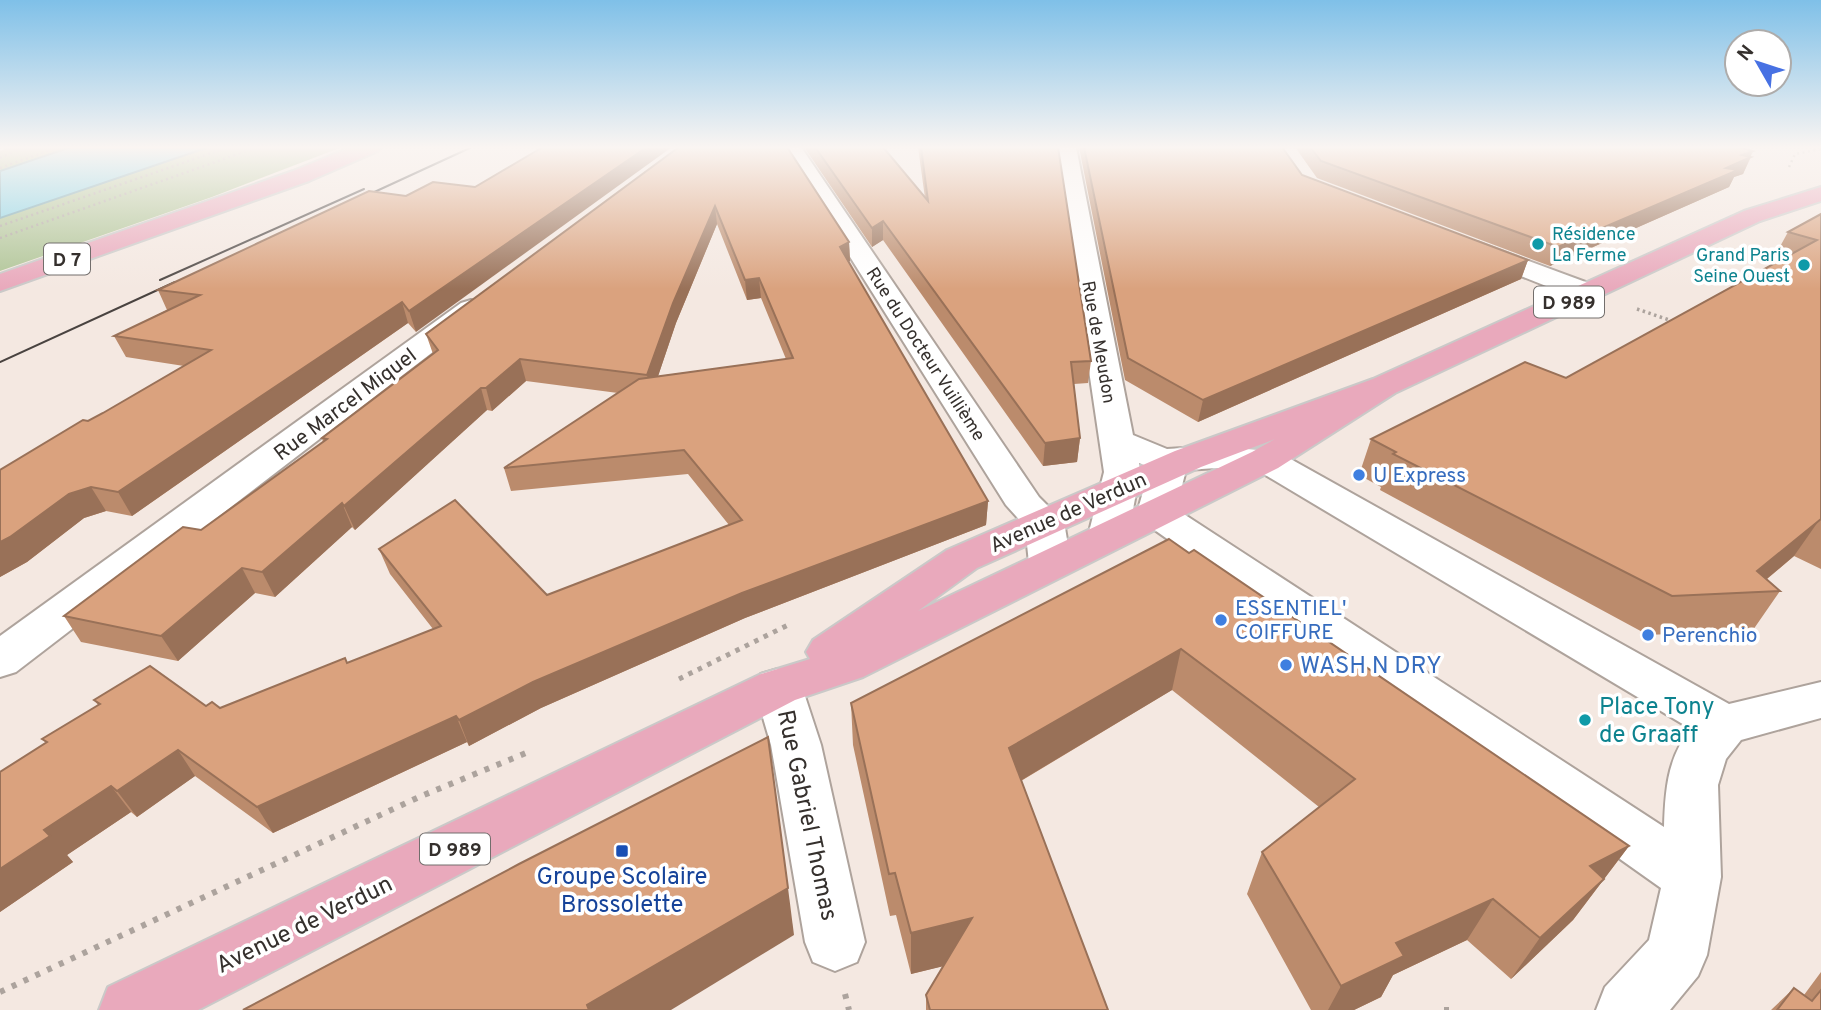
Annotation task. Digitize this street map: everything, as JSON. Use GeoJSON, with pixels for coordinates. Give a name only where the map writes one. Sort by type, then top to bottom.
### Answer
{"type":"FeatureCollection","features":[{"type":"Feature","properties":{"kind":"main road","name":"D 7"},"geometry":{"type":"LineString","coordinates":[[0,283],[250,194]]}},
{"type":"Feature","properties":{"kind":"main road","name":"Avenue de Verdun"},"geometry":{"type":"LineString","coordinates":[[1178,462],[1384,386],[1589,293],[1796,194]]}},
{"type":"Feature","properties":{"kind":"main road","name":"Avenue de Verdun"},"geometry":{"type":"LineString","coordinates":[[131,1010],[778,687],[846,665],[1047,543],[1136,501],[1265,460],[1384,386]]}},
{"type":"Feature","properties":{"kind":"main road","name":"Avenue de Verdun"},"geometry":{"type":"LineString","coordinates":[[1047,543],[1108,536],[1136,501]]}},
{"type":"Feature","properties":{"kind":"street","name":"Rue du Docteur Vuillième"},"geometry":{"type":"LineString","coordinates":[[821,194],[1025,505],[1047,543]]}},
{"type":"Feature","properties":{"kind":"street","name":"Rue de Meudon"},"geometry":{"type":"LineString","coordinates":[[1074,194],[1122,472],[1136,501]]}},
{"type":"Feature","properties":{"kind":"street"},"geometry":{"type":"LineString","coordinates":[[1455,242],[1589,293]]}},
{"type":"Feature","properties":{"kind":"street","name":"Rue Marcel Miquel"},"geometry":{"type":"LineString","coordinates":[[0,660],[500,288]]}},
{"type":"Feature","properties":{"kind":"street"},"geometry":{"type":"LineString","coordinates":[[1116,440],[1152,457],[1178,462],[1265,460],[1724,725]]}},
{"type":"Feature","properties":{"kind":"street"},"geometry":{"type":"LineString","coordinates":[[1178,462],[1136,501],[1692,877]]}},
{"type":"Feature","properties":{"kind":"street","name":"Rue Gabriel Thomas"},"geometry":{"type":"LineString","coordinates":[[778,687],[796,745],[835,942]]}},
{"type":"Feature","properties":{"kind":"street"},"geometry":{"type":"LineString","coordinates":[[1628,1010],[1676,955],[1692,877],[1692,785],[1703,751],[1724,725],[1821,701]]}},
{"type":"Feature","properties":{"kind":"path"},"geometry":{"type":"LineString","coordinates":[[0,226],[94,194]]}},
{"type":"Feature","properties":{"kind":"path"},"geometry":{"type":"LineString","coordinates":[[0,238],[125,194]]}},
{"type":"Feature","properties":{"kind":"path"},"geometry":{"type":"LineString","coordinates":[[1589,293],[1679,324]]}},
{"type":"Feature","properties":{"kind":"path"},"geometry":{"type":"LineString","coordinates":[[1444,1010],[1451,1010]]}},
{"type":"Feature","properties":{"kind":"green space"},"geometry":{"type":"Polygon","coordinates":[[[70,194],[219,194],[0,271],[0,218],[70,194]]]}},
{"type":"Feature","properties":{"kind":"water"},"geometry":{"type":"Polygon","coordinates":[[[0,194],[70,194],[0,218],[0,194]]]}},
{"type":"Feature","properties":{"kind":"building"},"geometry":{"type":"Polygon","coordinates":[[[362,194],[579,194],[409,311],[402,302],[118,492],[91,487],[69,494],[0,542],[0,470],[83,420],[88,421],[103,413],[211,350],[114,336],[200,295],[158,290],[362,194]]]}},
{"type":"Feature","properties":{"kind":"building"},"geometry":{"type":"Polygon","coordinates":[[[615,194],[818,194],[849,242],[840,247],[988,501],[742,593],[533,682],[459,720],[456,716],[257,807],[178,750],[117,791],[111,786],[44,830],[50,836],[0,869],[0,772],[47,742],[42,739],[100,704],[94,700],[150,666],[206,706],[212,702],[220,708],[345,658],[347,663],[441,626],[379,549],[455,500],[547,595],[742,520],[684,450],[504,468],[639,379],[793,358],[759,278],[745,280],[715,206],[673,303],[647,375],[520,359],[486,388],[481,388],[344,506],[342,503],[262,572],[242,568],[161,636],[64,616],[183,527],[201,530],[327,439],[322,438],[438,350],[426,334],[615,194]]]}},
{"type":"Feature","properties":{"kind":"building"},"geometry":{"type":"Polygon","coordinates":[[[848,194],[922,194],[928,201],[927,194],[1065,194],[1091,361],[1071,362],[1080,438],[1045,443],[883,221],[872,228],[848,194]]]}},
{"type":"Feature","properties":{"kind":"building"},"geometry":{"type":"Polygon","coordinates":[[[1094,194],[1353,194],[1528,260],[1203,400],[1128,358],[1094,194]]]}},
{"type":"Feature","properties":{"kind":"building"},"geometry":{"type":"Polygon","coordinates":[[[1412,194],[1682,194],[1558,247],[1412,194]]]}},
{"type":"Feature","properties":{"kind":"building"},"geometry":{"type":"Polygon","coordinates":[[[1821,214],[1821,519],[1757,571],[1780,591],[1672,596],[1393,454],[1396,452],[1371,439],[1525,362],[1566,378],[1817,240],[1788,232],[1821,214]]]}},
{"type":"Feature","properties":{"kind":"building"},"geometry":{"type":"Polygon","coordinates":[[[1169,539],[1189,553],[1194,550],[1629,846],[1590,866],[1604,879],[1540,938],[1493,899],[1396,943],[1404,956],[1341,986],[1262,852],[1355,779],[1181,649],[1009,748],[1108,1010],[930,1010],[926,995],[972,918],[911,933],[895,873],[889,874],[851,703],[1169,539]]]}},
{"type":"Feature","properties":{"kind":"building"},"geometry":{"type":"Polygon","coordinates":[[[768,737],[788,888],[587,1005],[589,1010],[243,1010],[519,864],[768,737]]]}},
{"type":"Feature","properties":{"kind":"building"},"geometry":{"type":"Polygon","coordinates":[[[1794,988],[1812,1001],[1821,990],[1821,1010],[1777,1010],[1794,988]]]}},
{"type":"Feature","properties":{"kind":"tram line"},"geometry":{"type":"LineString","coordinates":[[160,280],[352,194]]}},
{"type":"Feature","properties":{"kind":"tram line"},"geometry":{"type":"LineString","coordinates":[[357,200],[370,194]]}},
{"type":"Feature","properties":{"kind":"tram line"},"geometry":{"type":"LineString","coordinates":[[0,362],[175,282]]}},
{"type":"Feature","properties":{"kind":"place","name":"Résidence La Ferme"},"geometry":{"type":"Point","coordinates":[1538,244]}},
{"type":"Feature","properties":{"kind":"place","name":"Grand Paris Seine Ouest"},"geometry":{"type":"Point","coordinates":[1804,265]}},
{"type":"Feature","properties":{"kind":"place","name":"U Express"},"geometry":{"type":"Point","coordinates":[1359,475]}},
{"type":"Feature","properties":{"kind":"place","name":"ESSENTIEL' COIFFURE"},"geometry":{"type":"Point","coordinates":[1221,620]}},
{"type":"Feature","properties":{"kind":"place","name":"Perenchio"},"geometry":{"type":"Point","coordinates":[1648,635]}},
{"type":"Feature","properties":{"kind":"place","name":"WASH N DRY"},"geometry":{"type":"Point","coordinates":[1286,665]}},
{"type":"Feature","properties":{"kind":"place","name":"Place Tony de Graaff"},"geometry":{"type":"Point","coordinates":[1585,720]}},
{"type":"Feature","properties":{"kind":"place","name":"Groupe Scolaire Brossolette"},"geometry":{"type":"Point","coordinates":[622,851]}}]}
